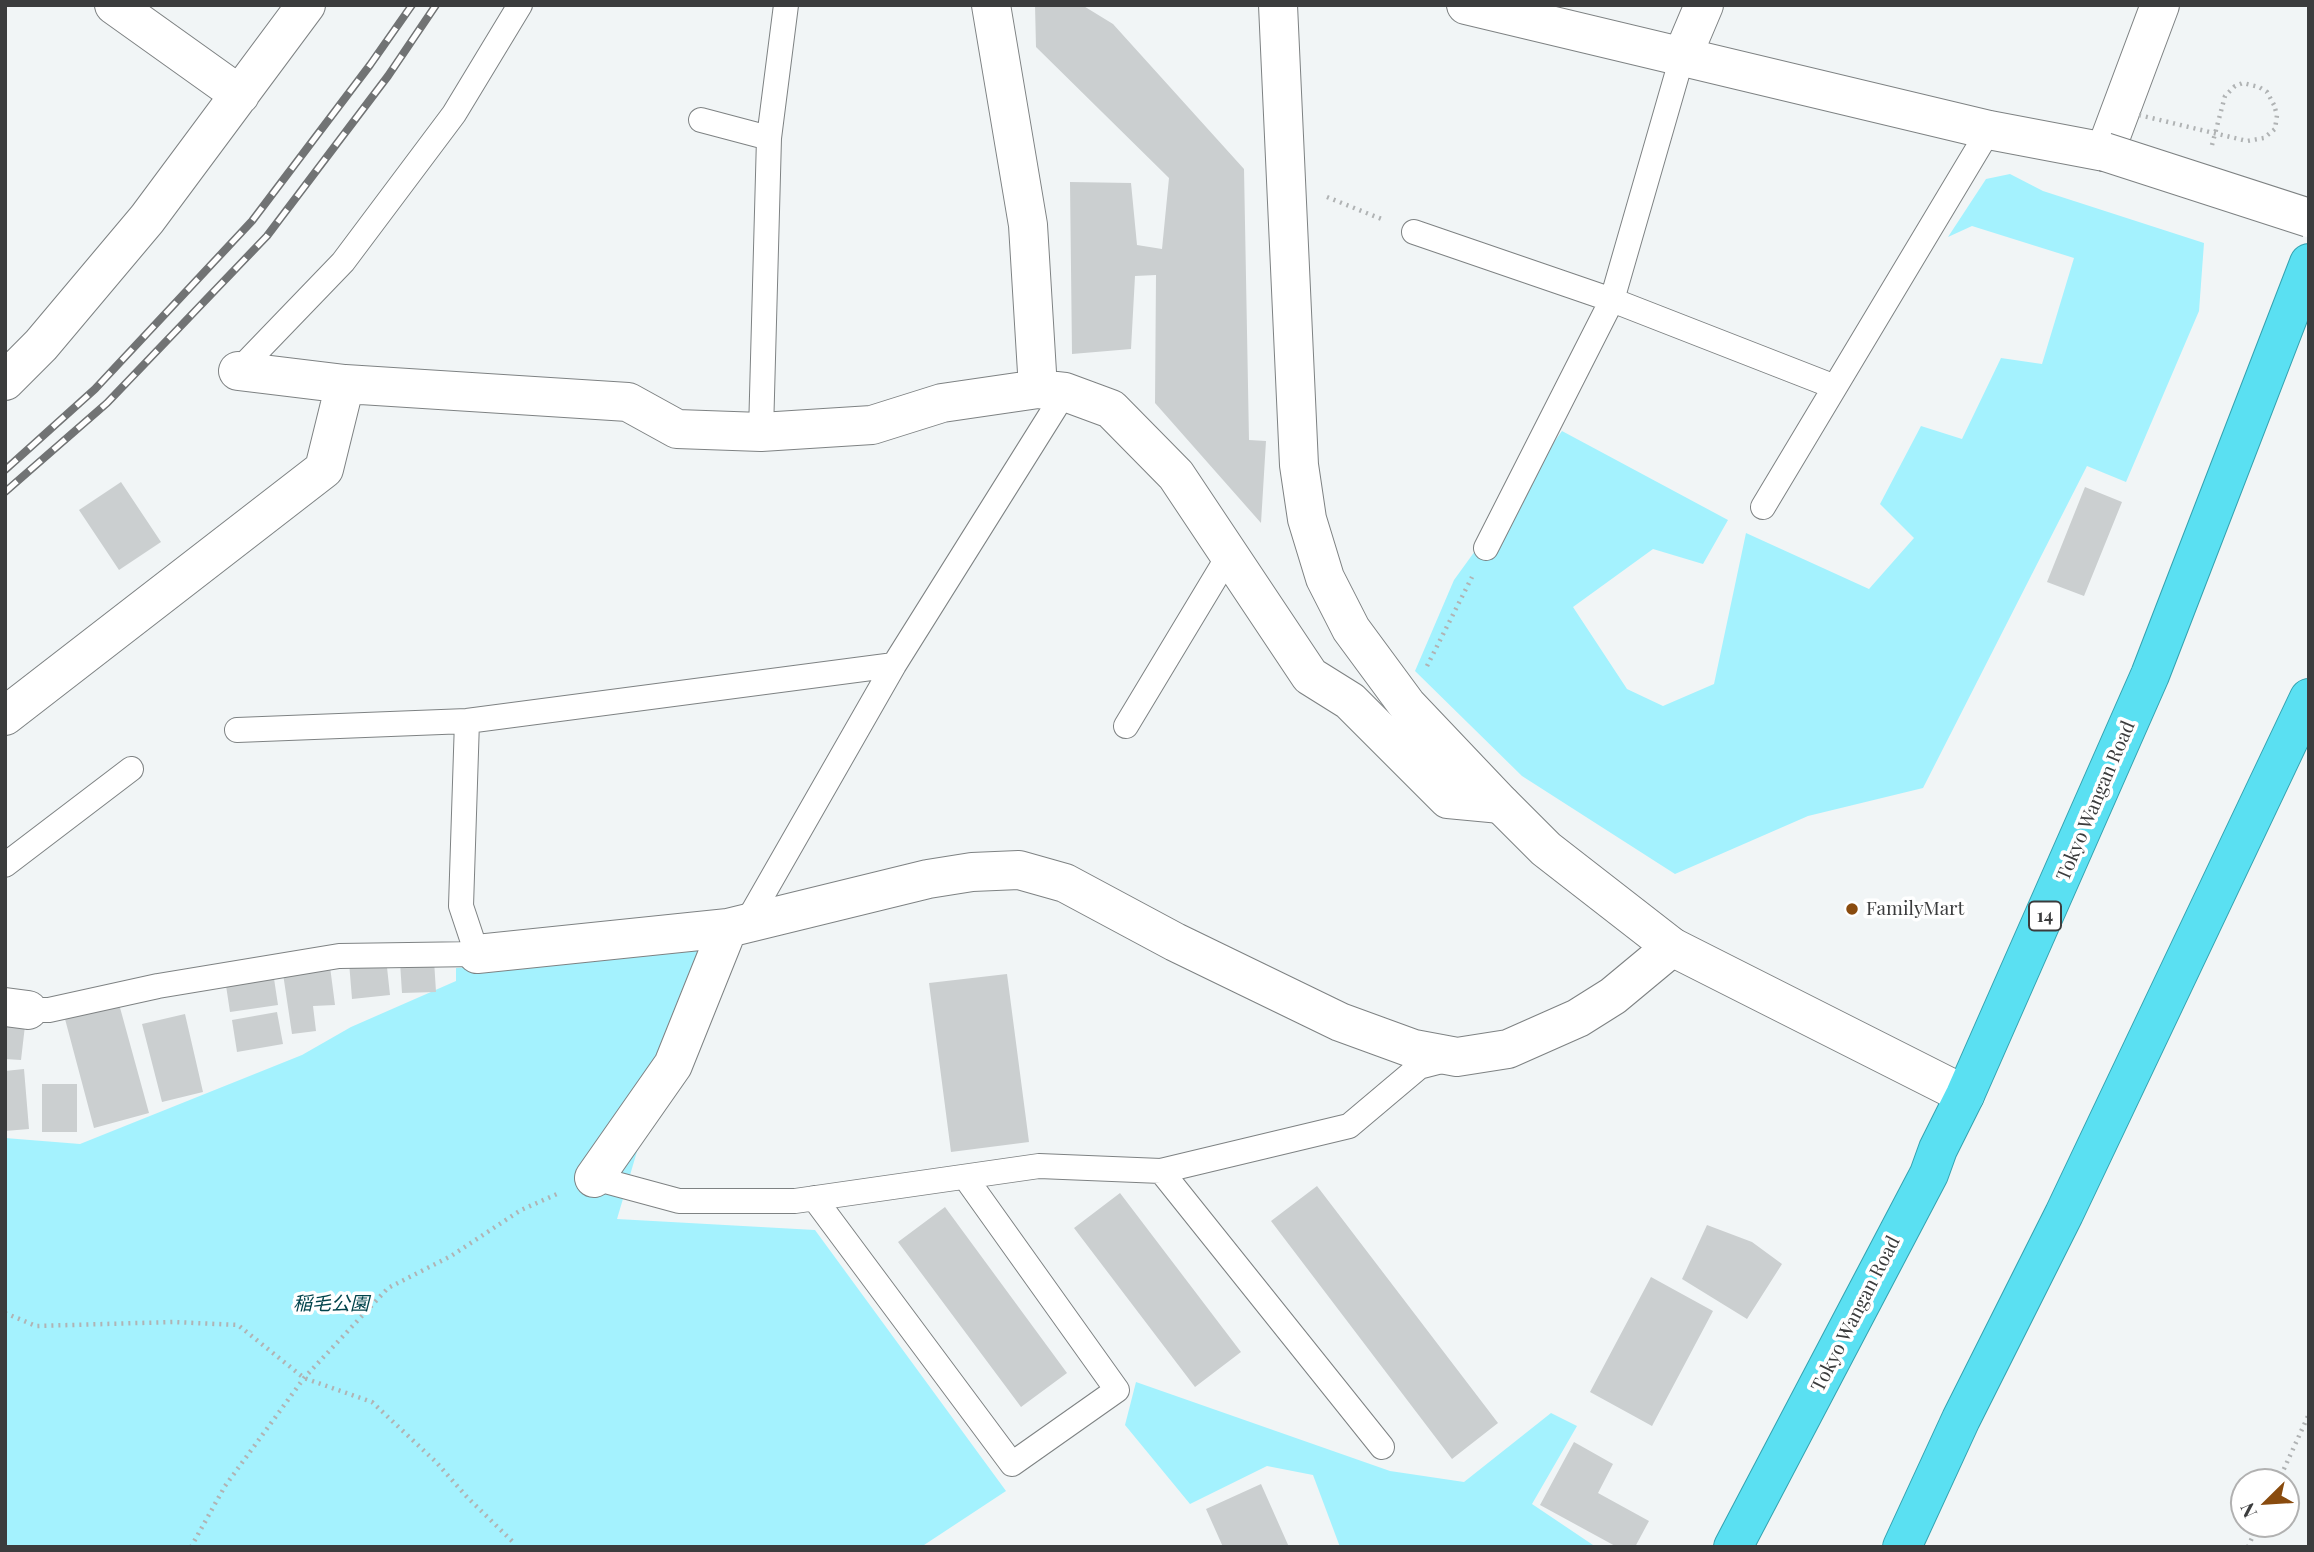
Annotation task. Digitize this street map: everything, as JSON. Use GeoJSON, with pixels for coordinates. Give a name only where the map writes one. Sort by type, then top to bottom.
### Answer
{"type":"FeatureCollection","features":[{"type":"Feature","properties":{"kind":"highway","name":"Tokyo Wangan Road"},"geometry":{"type":"LineString","coordinates":[[1733,1547],[1929,1174],[2076,848],[2160,650],[2309,263]]}},
{"type":"Feature","properties":{"kind":"highway"},"geometry":{"type":"LineString","coordinates":[[1902,1547],[1961,1419],[2064,1214],[2309,698]]}},
{"type":"Feature","properties":{"kind":"street"},"geometry":{"type":"LineString","coordinates":[[114,5],[240,95]]}},
{"type":"Feature","properties":{"kind":"street"},"geometry":{"type":"LineString","coordinates":[[5,382],[41,345],[147,219],[306,5]]}},
{"type":"Feature","properties":{"kind":"street"},"geometry":{"type":"LineString","coordinates":[[991,5],[1028,225],[1051,390]]}},
{"type":"Feature","properties":{"kind":"street"},"geometry":{"type":"LineString","coordinates":[[1278,5],[1299,465],[1307,519],[1325,578],[1351,629],[1407,705],[1546,849],[1672,947],[1965,1095]]}},
{"type":"Feature","properties":{"kind":"street"},"geometry":{"type":"LineString","coordinates":[[1466,5],[1989,130],[2105,152],[2309,218]]}},
{"type":"Feature","properties":{"kind":"street"},"geometry":{"type":"LineString","coordinates":[[1682,57],[1704,5]]}},
{"type":"Feature","properties":{"kind":"street"},"geometry":{"type":"LineString","coordinates":[[2105,152],[2160,5]]}},
{"type":"Feature","properties":{"kind":"street"},"geometry":{"type":"LineString","coordinates":[[238,371],[345,384],[628,402],[677,429],[761,432],[872,425],[942,404],[1051,390],[1111,409],[1176,475],[1310,676],[1350,701],[1448,799],[1501,804]]}},
{"type":"Feature","properties":{"kind":"street"},"geometry":{"type":"LineString","coordinates":[[5,716],[324,469],[345,384]]}},
{"type":"Feature","properties":{"kind":"street"},"geometry":{"type":"LineString","coordinates":[[477,954],[738,925],[928,879],[972,872],[1019,870],[1065,883],[1175,942],[1340,1023],[1414,1049],[1457,1057],[1508,1049],[1578,1018],[1612,996],[1672,947]]}},
{"type":"Feature","properties":{"kind":"street"},"geometry":{"type":"LineString","coordinates":[[594,1178],[673,1065],[738,925]]}},
{"type":"Feature","properties":{"kind":"lane"},"geometry":{"type":"LineString","coordinates":[[238,371],[342,262],[454,114],[520,5]]}},
{"type":"Feature","properties":{"kind":"lane"},"geometry":{"type":"LineString","coordinates":[[761,432],[769,138],[786,5]]}},
{"type":"Feature","properties":{"kind":"lane"},"geometry":{"type":"LineString","coordinates":[[1486,548],[1612,300],[1682,57]]}},
{"type":"Feature","properties":{"kind":"lane"},"geometry":{"type":"LineString","coordinates":[[701,120],[769,138]]}},
{"type":"Feature","properties":{"kind":"lane"},"geometry":{"type":"LineString","coordinates":[[1763,507],[1989,130]]}},
{"type":"Feature","properties":{"kind":"lane"},"geometry":{"type":"LineString","coordinates":[[1414,232],[1612,300],[1835,387]]}},
{"type":"Feature","properties":{"kind":"lane"},"geometry":{"type":"LineString","coordinates":[[738,925],[894,665],[1051,390]]}},
{"type":"Feature","properties":{"kind":"lane"},"geometry":{"type":"LineString","coordinates":[[1126,726],[1229,555]]}},
{"type":"Feature","properties":{"kind":"lane"},"geometry":{"type":"LineString","coordinates":[[237,730],[467,721],[894,665]]}},
{"type":"Feature","properties":{"kind":"lane"},"geometry":{"type":"LineString","coordinates":[[16,1009],[50,1010],[158,986],[339,956],[477,954],[461,906],[467,721]]}},
{"type":"Feature","properties":{"kind":"lane"},"geometry":{"type":"LineString","coordinates":[[5,865],[131,769]]}},
{"type":"Feature","properties":{"kind":"lane"},"geometry":{"type":"LineString","coordinates":[[594,1178],[680,1201],[795,1201],[1040,1166],[1161,1171],[1349,1126],[1419,1067],[1457,1057]]}},
{"type":"Feature","properties":{"kind":"lane"},"geometry":{"type":"LineString","coordinates":[[1161,1171],[1382,1447]]}},
{"type":"Feature","properties":{"kind":"lane"},"geometry":{"type":"LineString","coordinates":[[814,1198],[1012,1464],[1117,1390],[965,1177]]}},
{"type":"Feature","properties":{"kind":"path"},"geometry":{"type":"LineString","coordinates":[[2139,115],[2207,131],[2220,135],[2247,141],[2264,138],[2275,129],[2277,115],[2267,92],[2252,84],[2243,83],[2229,91],[2225,96],[2219,120],[2216,132],[2213,144],[2210,156]]}},
{"type":"Feature","properties":{"kind":"path"},"geometry":{"type":"LineString","coordinates":[[1285,180],[1414,232]]}},
{"type":"Feature","properties":{"kind":"path"},"geometry":{"type":"LineString","coordinates":[[1407,705],[1486,548]]}},
{"type":"Feature","properties":{"kind":"path"},"geometry":{"type":"LineString","coordinates":[[191,1547],[225,1486],[303,1378],[388,1288],[451,1256],[521,1210],[594,1178]]}},
{"type":"Feature","properties":{"kind":"path"},"geometry":{"type":"LineString","coordinates":[[5,1313],[36,1326],[174,1322],[238,1325],[303,1378],[372,1402],[436,1462],[513,1542],[514,1547]]}},
{"type":"Feature","properties":{"kind":"path"},"geometry":{"type":"LineString","coordinates":[[2284,1468],[2309,1414]]}},
{"type":"Feature","properties":{"kind":"green space"},"geometry":{"type":"Polygon","coordinates":[[[2010,174],[2043,191],[2204,243],[2199,311],[2126,482],[2087,466],[1923,788],[1808,816],[1675,874],[1522,776],[1415,671],[1454,580],[1562,431],[1728,520],[1703,564],[1653,549],[1573,607],[1627,689],[1663,706],[1714,684],[1746,533],[1869,589],[1914,538],[1880,504],[1921,426],[1962,439],[2001,358],[2042,364],[2074,258],[1972,226],[1948,237],[1986,179],[2010,174]]]}},
{"type":"Feature","properties":{"kind":"green space","name":"稲毛公園"},"geometry":{"type":"Polygon","coordinates":[[[706,950],[678,1013],[617,1219],[815,1230],[1006,1491],[921,1547],[5,1547],[5,1138],[80,1144],[302,1055],[351,1027],[456,981],[456,968],[706,950]]]}},
{"type":"Feature","properties":{"kind":"green space"},"geometry":{"type":"Polygon","coordinates":[[[1136,1382],[1390,1471],[1464,1482],[1551,1413],[1577,1426],[1532,1504],[1596,1547],[1340,1547],[1313,1475],[1267,1466],[1190,1504],[1125,1425],[1136,1382]]]}},
{"type":"Feature","properties":{"kind":"building"},"geometry":{"type":"Polygon","coordinates":[[[1035,5],[1082,5],[1113,24],[1244,169],[1249,440],[1266,441],[1261,523],[1155,403],[1156,275],[1135,276],[1131,349],[1072,354],[1070,182],[1131,183],[1137,245],[1162,249],[1169,178],[1036,47],[1035,5]]]}},
{"type":"Feature","properties":{"kind":"building"},"geometry":{"type":"Polygon","coordinates":[[[121,482],[161,542],[119,570],[79,510],[121,482]]]}},
{"type":"Feature","properties":{"kind":"building"},"geometry":{"type":"Polygon","coordinates":[[[2085,487],[2122,502],[2084,596],[2047,582],[2085,487]]]}},
{"type":"Feature","properties":{"kind":"building"},"geometry":{"type":"Polygon","coordinates":[[[386,958],[390,995],[352,999],[349,962],[386,958]]]}},
{"type":"Feature","properties":{"kind":"building"},"geometry":{"type":"Polygon","coordinates":[[[329,959],[335,1005],[313,1006],[316,1031],[292,1034],[282,967],[329,959]]]}},
{"type":"Feature","properties":{"kind":"building"},"geometry":{"type":"Polygon","coordinates":[[[434,960],[436,992],[402,993],[400,962],[434,960]]]}},
{"type":"Feature","properties":{"kind":"building"},"geometry":{"type":"Polygon","coordinates":[[[273,972],[278,1005],[230,1012],[225,979],[273,972]]]}},
{"type":"Feature","properties":{"kind":"building"},"geometry":{"type":"Polygon","coordinates":[[[1007,974],[1029,1142],[951,1152],[929,983],[1007,974]]]}},
{"type":"Feature","properties":{"kind":"building"},"geometry":{"type":"Polygon","coordinates":[[[119,1004],[149,1113],[94,1128],[65,1019],[119,1004]]]}},
{"type":"Feature","properties":{"kind":"building"},"geometry":{"type":"Polygon","coordinates":[[[277,1012],[283,1044],[237,1052],[232,1020],[277,1012]]]}},
{"type":"Feature","properties":{"kind":"building"},"geometry":{"type":"Polygon","coordinates":[[[185,1014],[203,1092],[162,1102],[142,1024],[185,1014]]]}},
{"type":"Feature","properties":{"kind":"building"},"geometry":{"type":"Polygon","coordinates":[[[5,1015],[26,1017],[21,1060],[5,1059],[5,1015]]]}},
{"type":"Feature","properties":{"kind":"building"},"geometry":{"type":"Polygon","coordinates":[[[24,1069],[29,1129],[5,1131],[5,1071],[24,1069]]]}},
{"type":"Feature","properties":{"kind":"building"},"geometry":{"type":"Polygon","coordinates":[[[42,1084],[77,1084],[77,1132],[42,1132],[42,1084]]]}},
{"type":"Feature","properties":{"kind":"building"},"geometry":{"type":"Polygon","coordinates":[[[1317,1186],[1498,1423],[1452,1459],[1271,1221],[1317,1186]]]}},
{"type":"Feature","properties":{"kind":"building"},"geometry":{"type":"Polygon","coordinates":[[[1120,1193],[1241,1352],[1195,1387],[1074,1228],[1120,1193]]]}},
{"type":"Feature","properties":{"kind":"building"},"geometry":{"type":"Polygon","coordinates":[[[945,1207],[1067,1373],[1021,1407],[898,1242],[945,1207]]]}},
{"type":"Feature","properties":{"kind":"building"},"geometry":{"type":"Polygon","coordinates":[[[1707,1225],[1752,1242],[1782,1264],[1747,1319],[1682,1279],[1707,1225]]]}},
{"type":"Feature","properties":{"kind":"building"},"geometry":{"type":"Polygon","coordinates":[[[1651,1277],[1713,1311],[1652,1426],[1590,1392],[1651,1277]]]}},
{"type":"Feature","properties":{"kind":"building"},"geometry":{"type":"Polygon","coordinates":[[[1574,1442],[1613,1464],[1598,1493],[1649,1521],[1635,1547],[1617,1547],[1540,1505],[1574,1442]]]}},
{"type":"Feature","properties":{"kind":"building"},"geometry":{"type":"Polygon","coordinates":[[[1261,1484],[1289,1547],[1223,1547],[1206,1509],[1261,1484]]]}},
{"type":"Feature","properties":{"kind":"railway"},"geometry":{"type":"LineString","coordinates":[[5,470],[95,389],[252,221],[412,5]]}},
{"type":"Feature","properties":{"kind":"railway"},"geometry":{"type":"LineString","coordinates":[[5,492],[107,403],[267,236],[388,76],[436,5]]}},
{"type":"Feature","properties":{"kind":"place","name":"FamilyMart"},"geometry":{"type":"Point","coordinates":[1852,909]}}]}
